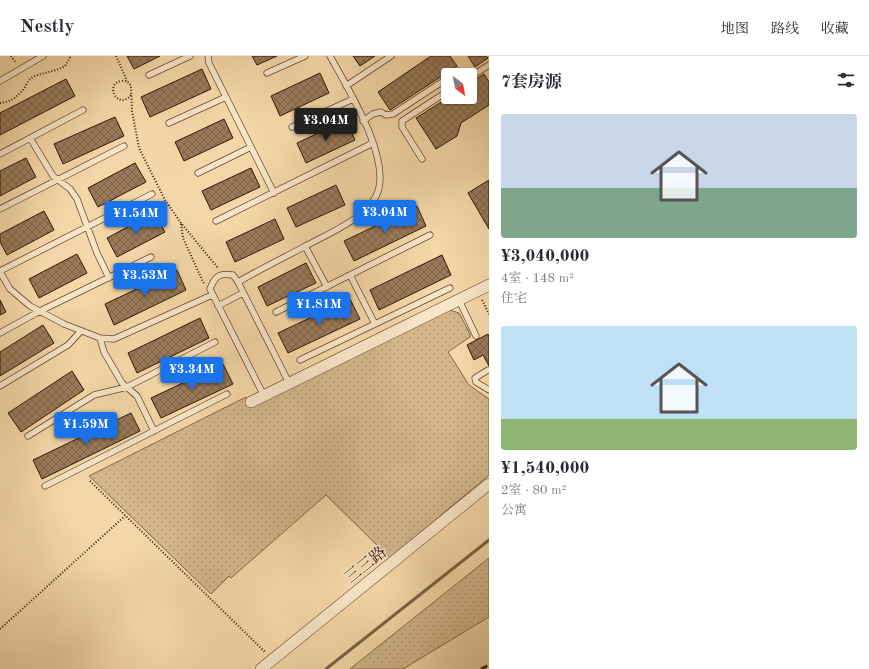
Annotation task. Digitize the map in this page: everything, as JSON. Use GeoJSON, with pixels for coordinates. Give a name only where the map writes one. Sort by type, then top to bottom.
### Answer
{"type":"FeatureCollection","features":[{"type":"Feature","properties":{"kind":"street"},"geometry":{"type":"LineString","coordinates":[[251,402],[489,285]]}},
{"type":"Feature","properties":{"kind":"street","name":"三三路"},"geometry":{"type":"LineString","coordinates":[[262,669],[489,484]]}},
{"type":"Feature","properties":{"kind":"lane"},"geometry":{"type":"LineString","coordinates":[[0,81],[43,56]]}},
{"type":"Feature","properties":{"kind":"lane"},"geometry":{"type":"LineString","coordinates":[[149,75],[190,56]]}},
{"type":"Feature","properties":{"kind":"lane"},"geometry":{"type":"LineString","coordinates":[[208,56],[209,63],[274,193]]}},
{"type":"Feature","properties":{"kind":"lane"},"geometry":{"type":"LineString","coordinates":[[268,73],[304,56]]}},
{"type":"Feature","properties":{"kind":"lane"},"geometry":{"type":"LineString","coordinates":[[238,282],[346,224],[365,211],[376,196],[379,183],[379,165],[373,143],[353,99],[330,56]]}},
{"type":"Feature","properties":{"kind":"lane"},"geometry":{"type":"LineString","coordinates":[[346,86],[391,56]]}},
{"type":"Feature","properties":{"kind":"lane"},"geometry":{"type":"LineString","coordinates":[[477,73],[489,65]]}},
{"type":"Feature","properties":{"kind":"lane"},"geometry":{"type":"LineString","coordinates":[[363,121],[373,114],[381,112],[386,115],[393,114],[441,83]]}},
{"type":"Feature","properties":{"kind":"lane"},"geometry":{"type":"LineString","coordinates":[[422,159],[402,127],[402,121],[441,96]]}},
{"type":"Feature","properties":{"kind":"lane"},"geometry":{"type":"LineString","coordinates":[[168,123],[226,97]]}},
{"type":"Feature","properties":{"kind":"lane"},"geometry":{"type":"LineString","coordinates":[[292,127],[353,99]]}},
{"type":"Feature","properties":{"kind":"lane"},"geometry":{"type":"LineString","coordinates":[[0,154],[83,110]]}},
{"type":"Feature","properties":{"kind":"lane"},"geometry":{"type":"LineString","coordinates":[[30,138],[54,176],[70,189],[77,199],[87,227],[109,278]]}},
{"type":"Feature","properties":{"kind":"lane"},"geometry":{"type":"LineString","coordinates":[[216,221],[373,143]]}},
{"type":"Feature","properties":{"kind":"lane"},"geometry":{"type":"LineString","coordinates":[[0,209],[124,146]]}},
{"type":"Feature","properties":{"kind":"lane"},"geometry":{"type":"LineString","coordinates":[[198,173],[251,147]]}},
{"type":"Feature","properties":{"kind":"lane"},"geometry":{"type":"LineString","coordinates":[[152,194],[0,271],[10,288],[30,306],[64,324],[100,338],[114,339],[211,292]]}},
{"type":"Feature","properties":{"kind":"lane"},"geometry":{"type":"LineString","coordinates":[[276,312],[430,235]]}},
{"type":"Feature","properties":{"kind":"lane"},"geometry":{"type":"LineString","coordinates":[[305,246],[327,287]]}},
{"type":"Feature","properties":{"kind":"lane"},"geometry":{"type":"LineString","coordinates":[[0,333],[40,311],[151,257]]}},
{"type":"Feature","properties":{"kind":"lane"},"geometry":{"type":"LineString","coordinates":[[264,396],[211,292],[213,280],[223,274],[233,275],[238,282],[289,383]]}},
{"type":"Feature","properties":{"kind":"lane"},"geometry":{"type":"LineString","coordinates":[[350,275],[376,324]]}},
{"type":"Feature","properties":{"kind":"lane"},"geometry":{"type":"LineString","coordinates":[[300,360],[450,288]]}},
{"type":"Feature","properties":{"kind":"lane"},"geometry":{"type":"LineString","coordinates":[[218,306],[243,293]]}},
{"type":"Feature","properties":{"kind":"lane"},"geometry":{"type":"LineString","coordinates":[[459,300],[476,336]]}},
{"type":"Feature","properties":{"kind":"lane"},"geometry":{"type":"LineString","coordinates":[[0,386],[68,345],[81,331]]}},
{"type":"Feature","properties":{"kind":"lane"},"geometry":{"type":"LineString","coordinates":[[100,338],[104,352],[122,383],[137,396],[154,431]]}},
{"type":"Feature","properties":{"kind":"lane"},"geometry":{"type":"LineString","coordinates":[[28,436],[94,395],[127,387],[215,342]]}},
{"type":"Feature","properties":{"kind":"lane"},"geometry":{"type":"LineString","coordinates":[[488,370],[475,378],[476,382],[489,390]]}},
{"type":"Feature","properties":{"kind":"lane"},"geometry":{"type":"LineString","coordinates":[[45,486],[227,394]]}},
{"type":"Feature","properties":{"kind":"path"},"geometry":{"type":"LineString","coordinates":[[0,103],[14,98],[24,89],[30,79],[50,73],[65,66],[71,56]]}},
{"type":"Feature","properties":{"kind":"path"},"geometry":{"type":"LineString","coordinates":[[116,56],[127,81],[131,86],[132,111],[139,148],[165,200],[181,223],[223,274]]}},
{"type":"Feature","properties":{"kind":"path"},"geometry":{"type":"LineString","coordinates":[[127,81],[118,82],[114,86],[113,93],[120,99],[126,99],[131,95]]}},
{"type":"Feature","properties":{"kind":"path"},"geometry":{"type":"LineString","coordinates":[[181,223],[184,238],[203,282],[211,292]]}},
{"type":"Feature","properties":{"kind":"path"},"geometry":{"type":"LineString","coordinates":[[477,290],[489,314]]}},
{"type":"Feature","properties":{"kind":"path"},"geometry":{"type":"LineString","coordinates":[[90,481],[272,660]]}},
{"type":"Feature","properties":{"kind":"path"},"geometry":{"type":"LineString","coordinates":[[0,629],[125,516]]}},
{"type":"Feature","properties":{"kind":"shaded area"},"geometry":{"type":"Polygon","coordinates":[[[449,310],[459,313],[470,334],[470,337],[448,352],[469,385],[489,399],[489,475],[390,558],[326,495],[231,578],[229,576],[211,594],[89,476],[246,397],[251,405],[449,310]]]}},
{"type":"Feature","properties":{"kind":"shaded area"},"geometry":{"type":"Polygon","coordinates":[[[489,558],[489,617],[403,669],[350,669],[489,558]]]}},
{"type":"Feature","properties":{"kind":"building"},"geometry":{"type":"Polygon","coordinates":[[[127,56],[160,56],[134,69],[127,56]]]}},
{"type":"Feature","properties":{"kind":"building"},"geometry":{"type":"Polygon","coordinates":[[[252,56],[277,56],[257,65],[252,56]]]}},
{"type":"Feature","properties":{"kind":"building"},"geometry":{"type":"Polygon","coordinates":[[[353,56],[375,56],[360,66],[353,56]]]}},
{"type":"Feature","properties":{"kind":"building"},"geometry":{"type":"Polygon","coordinates":[[[431,56],[450,56],[457,66],[454,68],[441,68],[441,77],[390,110],[378,92],[431,56]]]}},
{"type":"Feature","properties":{"kind":"building"},"geometry":{"type":"Polygon","coordinates":[[[468,56],[486,56],[488,58],[475,67],[468,56]]]}},
{"type":"Feature","properties":{"kind":"building"},"geometry":{"type":"Polygon","coordinates":[[[202,69],[211,89],[150,117],[141,97],[202,69]]]}},
{"type":"Feature","properties":{"kind":"building"},"geometry":{"type":"Polygon","coordinates":[[[320,73],[329,93],[280,116],[271,96],[320,73]]]}},
{"type":"Feature","properties":{"kind":"building"},"geometry":{"type":"Polygon","coordinates":[[[484,74],[489,82],[489,105],[461,123],[457,136],[436,149],[416,118],[441,102],[441,104],[477,104],[477,78],[484,74]]]}},
{"type":"Feature","properties":{"kind":"building"},"geometry":{"type":"Polygon","coordinates":[[[66,79],[75,96],[0,135],[0,113],[66,79]]]}},
{"type":"Feature","properties":{"kind":"building"},"geometry":{"type":"Polygon","coordinates":[[[115,117],[124,136],[63,164],[54,144],[115,117]]]}},
{"type":"Feature","properties":{"kind":"building"},"geometry":{"type":"Polygon","coordinates":[[[224,119],[233,138],[184,161],[175,142],[224,119]]]}},
{"type":"Feature","properties":{"kind":"building"},"geometry":{"type":"Polygon","coordinates":[[[346,120],[355,140],[306,163],[297,143],[346,120]]]}},
{"type":"Feature","properties":{"kind":"building"},"geometry":{"type":"Polygon","coordinates":[[[26,158],[36,177],[0,196],[0,171],[26,158]]]}},
{"type":"Feature","properties":{"kind":"building"},"geometry":{"type":"Polygon","coordinates":[[[135,163],[146,182],[98,207],[88,188],[135,163]]]}},
{"type":"Feature","properties":{"kind":"building"},"geometry":{"type":"Polygon","coordinates":[[[251,168],[260,187],[211,210],[202,191],[251,168]]]}},
{"type":"Feature","properties":{"kind":"building"},"geometry":{"type":"Polygon","coordinates":[[[489,180],[489,229],[468,193],[489,180]]]}},
{"type":"Feature","properties":{"kind":"building"},"geometry":{"type":"Polygon","coordinates":[[[336,185],[345,205],[296,227],[287,208],[336,185]]]}},
{"type":"Feature","properties":{"kind":"building"},"geometry":{"type":"Polygon","coordinates":[[[417,206],[426,226],[354,261],[344,241],[417,206]]]}},
{"type":"Feature","properties":{"kind":"building"},"geometry":{"type":"Polygon","coordinates":[[[44,211],[54,230],[7,255],[0,242],[0,234],[44,211]]]}},
{"type":"Feature","properties":{"kind":"building"},"geometry":{"type":"Polygon","coordinates":[[[154,213],[165,232],[117,257],[107,238],[154,213]]]}},
{"type":"Feature","properties":{"kind":"building"},"geometry":{"type":"Polygon","coordinates":[[[275,219],[284,239],[235,262],[226,242],[275,219]]]}},
{"type":"Feature","properties":{"kind":"building"},"geometry":{"type":"Polygon","coordinates":[[[77,254],[87,273],[39,298],[29,279],[77,254]]]}},
{"type":"Feature","properties":{"kind":"building"},"geometry":{"type":"Polygon","coordinates":[[[442,255],[451,275],[379,310],[370,290],[442,255]]]}},
{"type":"Feature","properties":{"kind":"building"},"geometry":{"type":"Polygon","coordinates":[[[306,263],[316,283],[267,306],[258,287],[306,263]]]}},
{"type":"Feature","properties":{"kind":"building"},"geometry":{"type":"Polygon","coordinates":[[[177,270],[186,290],[114,325],[105,304],[177,270]]]}},
{"type":"Feature","properties":{"kind":"building"},"geometry":{"type":"Polygon","coordinates":[[[350,299],[360,319],[288,353],[278,333],[350,299]]]}},
{"type":"Feature","properties":{"kind":"building"},"geometry":{"type":"Polygon","coordinates":[[[0,300],[6,312],[0,315],[0,300]]]}},
{"type":"Feature","properties":{"kind":"building"},"geometry":{"type":"Polygon","coordinates":[[[200,318],[209,338],[137,373],[128,353],[200,318]]]}},
{"type":"Feature","properties":{"kind":"building"},"geometry":{"type":"Polygon","coordinates":[[[43,325],[54,343],[0,376],[0,352],[43,325]]]}},
{"type":"Feature","properties":{"kind":"building"},"geometry":{"type":"Polygon","coordinates":[[[488,334],[489,366],[483,355],[474,360],[467,345],[488,334]]]}},
{"type":"Feature","properties":{"kind":"building"},"geometry":{"type":"Polygon","coordinates":[[[223,364],[233,384],[161,418],[151,398],[223,364]]]}},
{"type":"Feature","properties":{"kind":"building"},"geometry":{"type":"Polygon","coordinates":[[[72,371],[84,390],[21,432],[8,413],[72,371]]]}},
{"type":"Feature","properties":{"kind":"building"},"geometry":{"type":"Polygon","coordinates":[[[131,413],[140,431],[42,479],[33,460],[131,413]]]}},
{"type":"Feature","properties":{"kind":"waterway"},"geometry":{"type":"LineString","coordinates":[[326,669],[489,540]]}},
{"type":"Feature","properties":{"kind":"railway"},"geometry":{"type":"LineString","coordinates":[[481,669],[489,665]]}}]}
